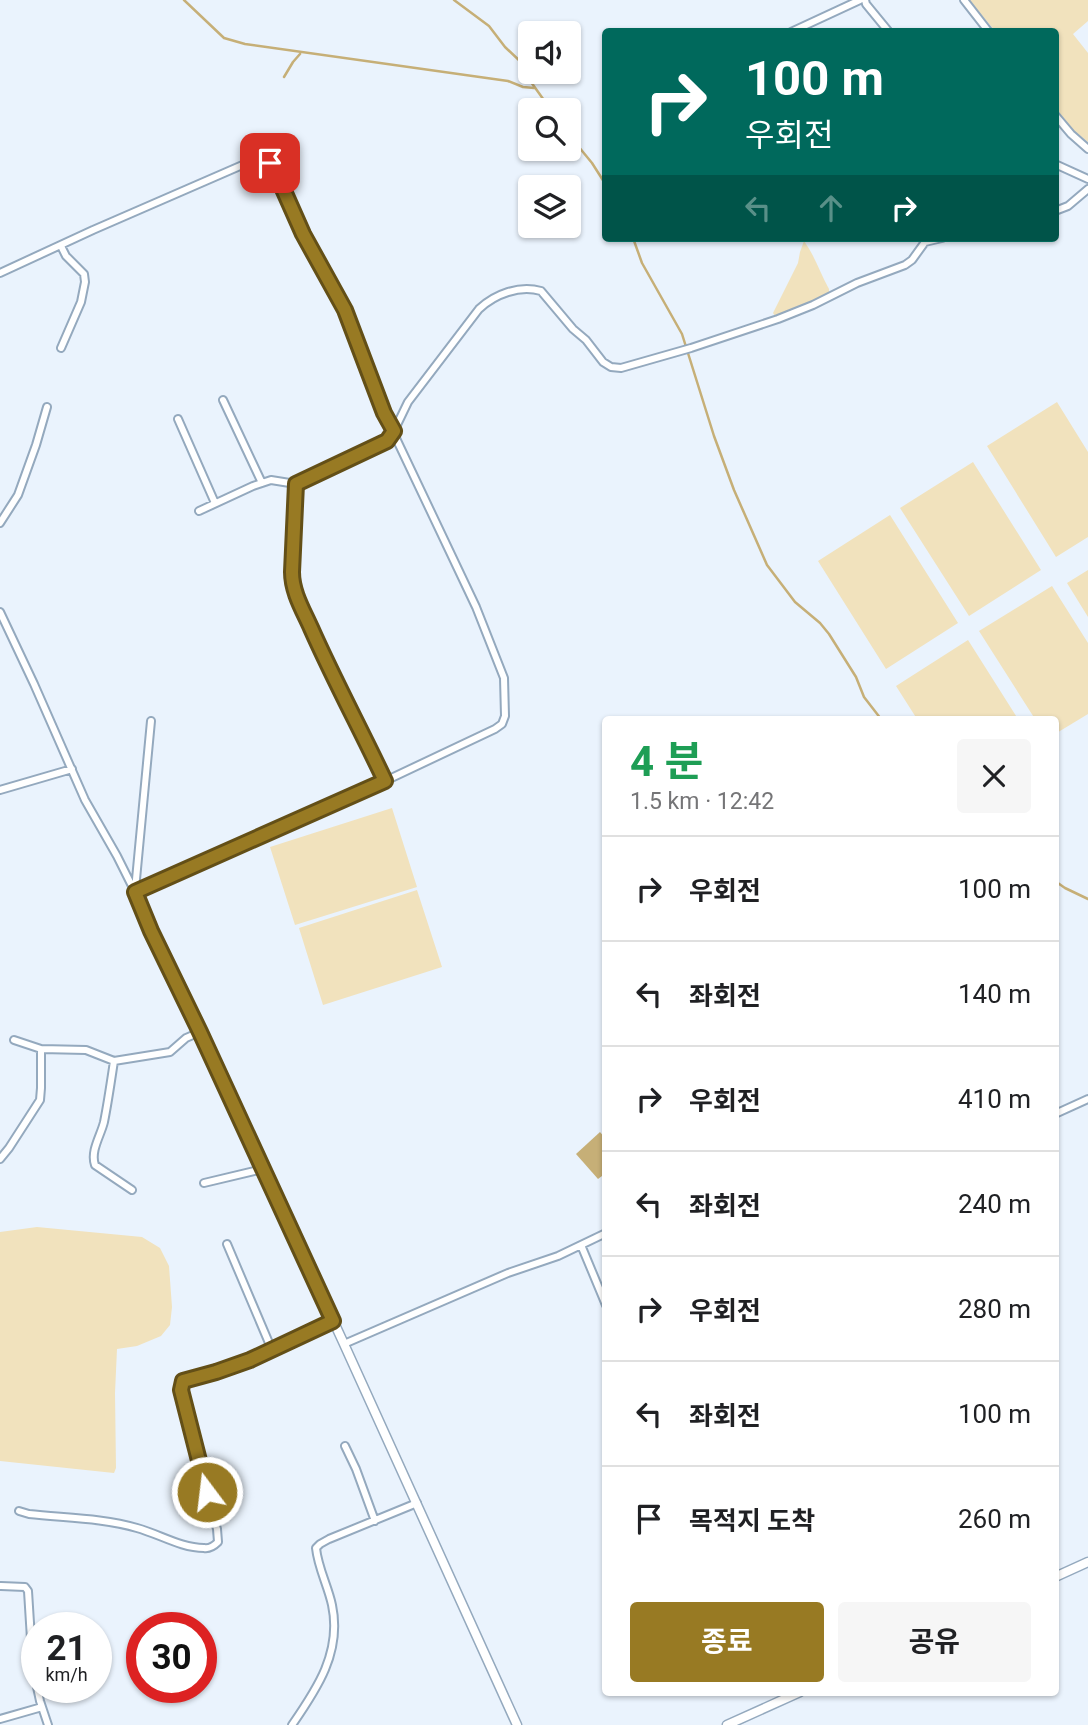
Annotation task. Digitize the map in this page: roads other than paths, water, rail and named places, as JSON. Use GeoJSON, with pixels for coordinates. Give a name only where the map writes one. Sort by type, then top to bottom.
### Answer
{"type":"FeatureCollection","features":[{"type":"Feature","properties":{"kind":"street"},"geometry":{"type":"LineString","coordinates":[[799,28],[862,0],[886,28]]}},
{"type":"Feature","properties":{"kind":"street"},"geometry":{"type":"LineString","coordinates":[[964,0],[986,28]]}},
{"type":"Feature","properties":{"kind":"street"},"geometry":{"type":"LineString","coordinates":[[1059,119],[1088,149]]}},
{"type":"Feature","properties":{"kind":"street"},"geometry":{"type":"LineString","coordinates":[[0,273],[247,163],[260,160],[270,163],[303,234],[345,310],[384,413],[476,607],[504,678],[505,716],[502,724],[495,729],[135,892]]}},
{"type":"Feature","properties":{"kind":"street"},"geometry":{"type":"LineString","coordinates":[[1059,166],[1088,179]]}},
{"type":"Feature","properties":{"kind":"street"},"geometry":{"type":"LineString","coordinates":[[1059,209],[1068,206],[1088,188]]}},
{"type":"Feature","properties":{"kind":"street"},"geometry":{"type":"LineString","coordinates":[[199,511],[271,480],[296,484],[387,441],[408,402],[479,309],[489,299],[502,293],[533,289],[541,291],[603,362],[611,367],[621,368],[685,350],[813,305],[857,283],[905,265],[925,242]]}},
{"type":"Feature","properties":{"kind":"street"},"geometry":{"type":"LineString","coordinates":[[61,246],[66,256],[84,274],[85,282],[81,302],[61,348]]}},
{"type":"Feature","properties":{"kind":"street"},"geometry":{"type":"LineString","coordinates":[[223,400],[262,483]]}},
{"type":"Feature","properties":{"kind":"street"},"geometry":{"type":"LineString","coordinates":[[0,523],[18,495],[47,407]]}},
{"type":"Feature","properties":{"kind":"street"},"geometry":{"type":"LineString","coordinates":[[178,419],[215,503]]}},
{"type":"Feature","properties":{"kind":"street"},"geometry":{"type":"LineString","coordinates":[[296,484],[292,583],[320,649],[385,781]]}},
{"type":"Feature","properties":{"kind":"street"},"geometry":{"type":"LineString","coordinates":[[0,612],[85,800],[135,892],[517,1725]]}},
{"type":"Feature","properties":{"kind":"street"},"geometry":{"type":"LineString","coordinates":[[135,892],[151,721]]}},
{"type":"Feature","properties":{"kind":"street"},"geometry":{"type":"LineString","coordinates":[[0,790],[72,769]]}},
{"type":"Feature","properties":{"kind":"street"},"geometry":{"type":"LineString","coordinates":[[14,1040],[41,1049],[86,1050],[114,1061],[170,1052],[186,1038],[200,1032]]}},
{"type":"Feature","properties":{"kind":"street"},"geometry":{"type":"LineString","coordinates":[[0,1159],[40,1100],[41,1049]]}},
{"type":"Feature","properties":{"kind":"street"},"geometry":{"type":"LineString","coordinates":[[114,1061],[105,1117],[93,1160],[95,1165],[132,1190]]}},
{"type":"Feature","properties":{"kind":"street"},"geometry":{"type":"LineString","coordinates":[[1059,1112],[1088,1099]]}},
{"type":"Feature","properties":{"kind":"street"},"geometry":{"type":"LineString","coordinates":[[204,1184],[263,1169]]}},
{"type":"Feature","properties":{"kind":"street"},"geometry":{"type":"LineString","coordinates":[[344,1344],[508,1273],[558,1256],[602,1235]]}},
{"type":"Feature","properties":{"kind":"street"},"geometry":{"type":"LineString","coordinates":[[227,1244],[272,1350]]}},
{"type":"Feature","properties":{"kind":"street"},"geometry":{"type":"LineString","coordinates":[[580,1245],[602,1296]]}},
{"type":"Feature","properties":{"kind":"street"},"geometry":{"type":"LineString","coordinates":[[19,1511],[113,1522],[181,1544],[206,1549],[215,1546],[218,1542],[217,1529],[181,1390],[183,1381],[216,1372],[272,1350],[333,1321]]}},
{"type":"Feature","properties":{"kind":"street"},"geometry":{"type":"LineString","coordinates":[[345,1446],[375,1521]]}},
{"type":"Feature","properties":{"kind":"street"},"geometry":{"type":"LineString","coordinates":[[292,1725],[325,1672],[332,1650],[332,1606],[316,1548],[329,1539],[417,1503]]}},
{"type":"Feature","properties":{"kind":"street"},"geometry":{"type":"LineString","coordinates":[[1059,1575],[1088,1562]]}},
{"type":"Feature","properties":{"kind":"street"},"geometry":{"type":"LineString","coordinates":[[1,1586],[25,1587],[28,1591],[29,1612]]}},
{"type":"Feature","properties":{"kind":"street"},"geometry":{"type":"LineString","coordinates":[[727,1725],[791,1696]]}},
{"type":"Feature","properties":{"kind":"street"},"geometry":{"type":"LineString","coordinates":[[41,1703],[48,1725]]}},
{"type":"Feature","properties":{"kind":"street"},"geometry":{"type":"LineString","coordinates":[[0,1719],[42,1707]]}},
{"type":"Feature","properties":{"kind":"waterway"},"geometry":{"type":"LineString","coordinates":[[184,0],[224,38],[245,44],[508,81],[534,88]]}},
{"type":"Feature","properties":{"kind":"waterway"},"geometry":{"type":"LineString","coordinates":[[454,0],[489,26],[522,63],[526,75],[542,98]]}},
{"type":"Feature","properties":{"kind":"waterway"},"geometry":{"type":"LineString","coordinates":[[284,77],[300,54]]}},
{"type":"Feature","properties":{"kind":"waterway"},"geometry":{"type":"LineString","coordinates":[[581,150],[602,179]]}},
{"type":"Feature","properties":{"kind":"waterway"},"geometry":{"type":"LineString","coordinates":[[634,242],[642,263],[682,334],[714,436],[767,565],[795,602],[829,634],[856,677],[864,697],[879,716]]}},
{"type":"Feature","properties":{"kind":"waterway"},"geometry":{"type":"LineString","coordinates":[[1059,884],[1088,899]]}}]}
